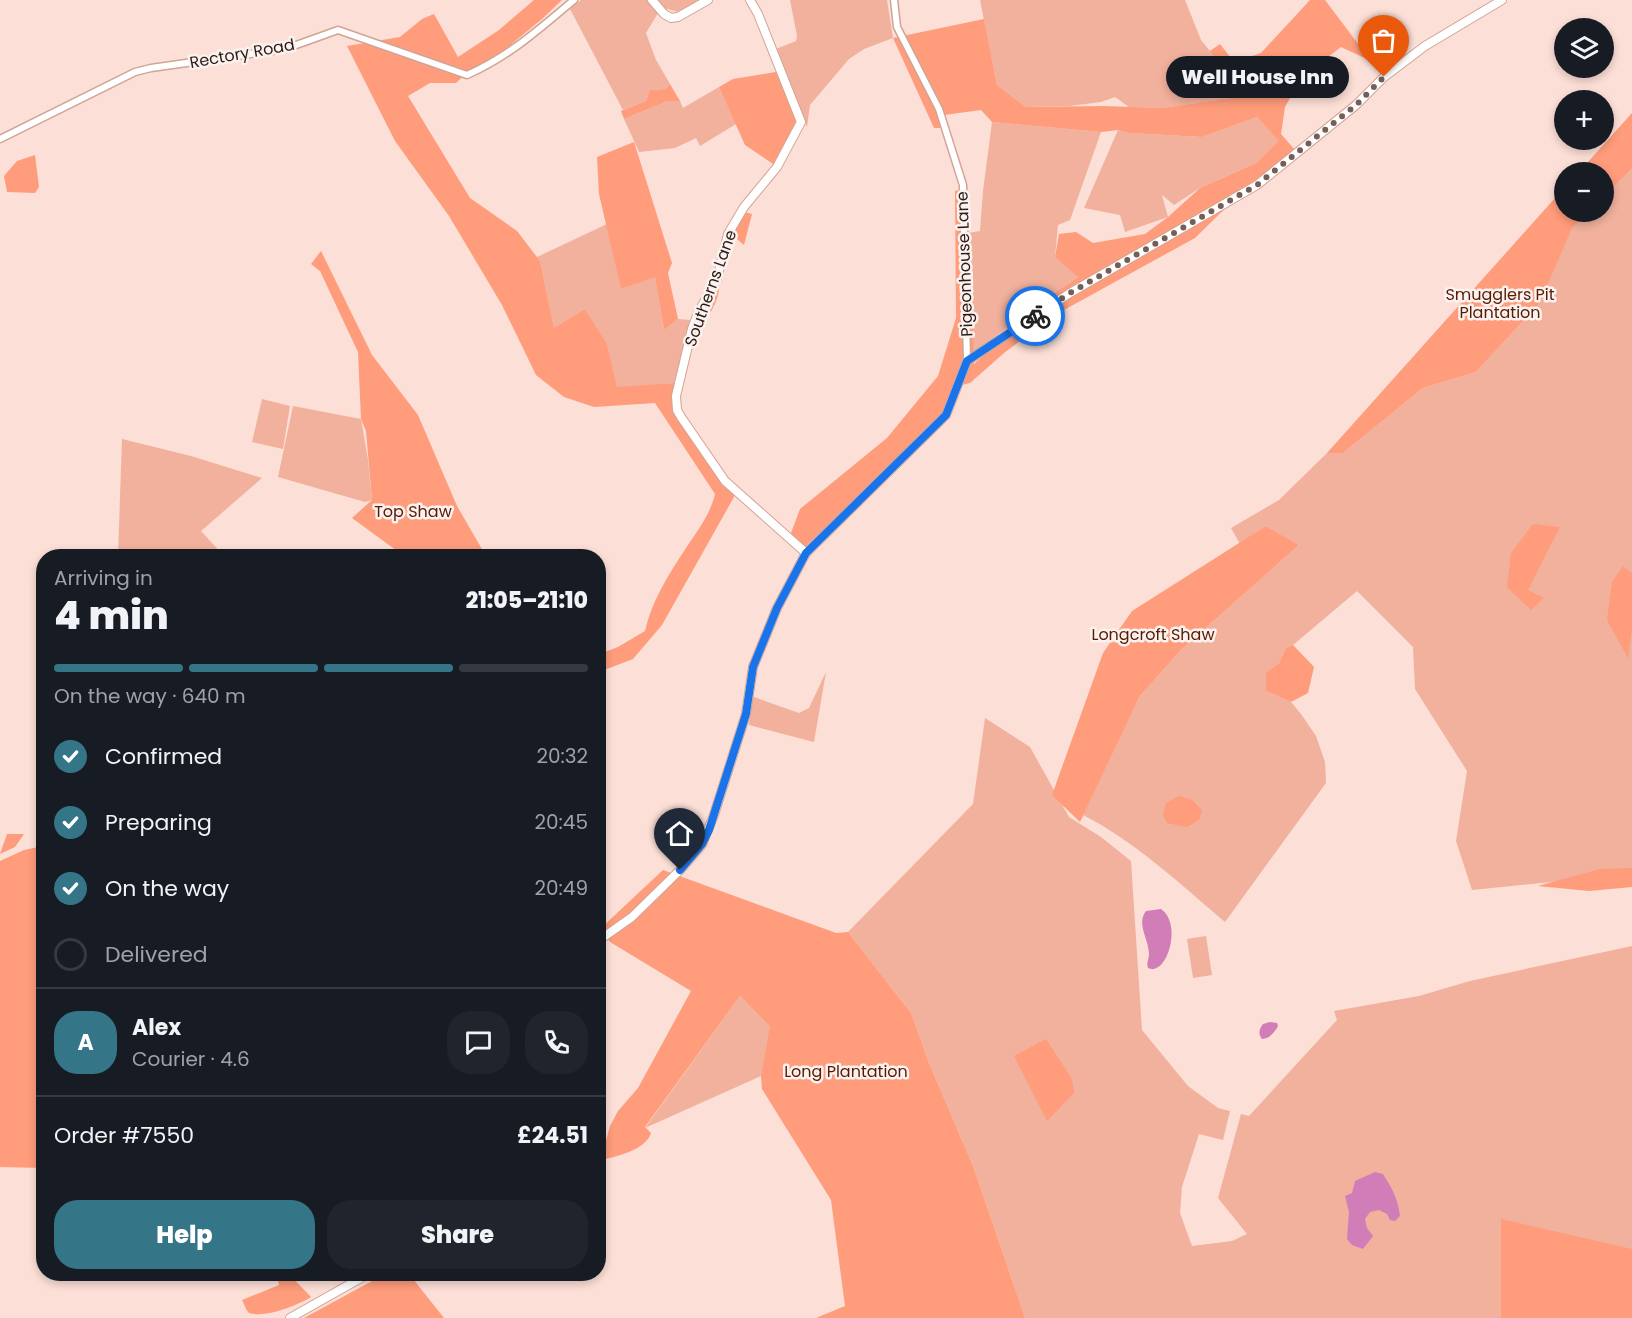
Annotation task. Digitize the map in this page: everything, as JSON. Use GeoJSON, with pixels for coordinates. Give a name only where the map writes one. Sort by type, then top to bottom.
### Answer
{"type":"FeatureCollection","features":[{"type":"Feature","properties":{"kind":"street","name":"Rectory Road"},"geometry":{"type":"LineString","coordinates":[[0,139],[135,72],[285,49],[338,30],[467,75],[493,64],[513,50],[574,0]]}},
{"type":"Feature","properties":{"kind":"street"},"geometry":{"type":"LineString","coordinates":[[652,0],[664,14],[671,18],[708,0]]}},
{"type":"Feature","properties":{"kind":"street","name":"Southerns Lane"},"geometry":{"type":"LineString","coordinates":[[750,0],[758,14],[801,122],[777,167],[744,207],[728,234],[717,279],[692,329],[676,396],[677,410],[725,481],[806,553]]}},
{"type":"Feature","properties":{"kind":"street","name":"Pigeonhouse Lane"},"geometry":{"type":"LineString","coordinates":[[894,0],[897,27],[939,109],[963,185],[967,361]]}},
{"type":"Feature","properties":{"kind":"street"},"geometry":{"type":"LineString","coordinates":[[606,935],[632,917],[680,870],[702,844],[746,714],[753,667],[777,608],[806,553],[946,415],[967,361],[1070,293],[1257,185],[1425,46],[1502,0]]}},
{"type":"Feature","properties":{"kind":"street"},"geometry":{"type":"LineString","coordinates":[[290,1318],[356,1281]]}},
{"type":"Feature","properties":{"kind":"shaded area"},"geometry":{"type":"Polygon","coordinates":[[[581,0],[647,0],[658,13],[646,33],[656,60],[670,84],[665,89],[650,90],[646,101],[623,110],[570,9],[581,0]]]}},
{"type":"Feature","properties":{"kind":"shaded area"},"geometry":{"type":"Polygon","coordinates":[[[658,0],[702,0],[678,12],[664,8],[658,0]]]}},
{"type":"Feature","properties":{"kind":"shaded area"},"geometry":{"type":"Polygon","coordinates":[[[790,0],[887,0],[893,38],[864,49],[849,59],[810,105],[807,127],[776,49],[796,41],[790,0]]]}},
{"type":"Feature","properties":{"kind":"shaded area"},"geometry":{"type":"Polygon","coordinates":[[[980,0],[1185,0],[1201,40],[1238,97],[1162,108],[1129,107],[1115,97],[1101,102],[1069,106],[1026,107],[997,85],[980,0]]]}},
{"type":"Feature","properties":{"kind":"shaded area"},"geometry":{"type":"Polygon","coordinates":[[[719,87],[736,124],[700,146],[696,138],[675,148],[639,152],[624,119],[668,101],[680,101],[683,108],[719,87]]]}},
{"type":"Feature","properties":{"kind":"shaded area"},"geometry":{"type":"Polygon","coordinates":[[[1257,117],[1280,141],[1256,163],[1200,188],[1174,205],[1162,195],[1168,217],[1125,232],[1120,215],[1084,208],[1118,130],[1129,133],[1202,137],[1257,117]]]}},
{"type":"Feature","properties":{"kind":"shaded area"},"geometry":{"type":"Polygon","coordinates":[[[992,122],[1101,132],[1070,220],[1058,225],[1055,257],[1079,276],[973,352],[973,276],[968,233],[980,231],[992,122]]]}},
{"type":"Feature","properties":{"kind":"shaded area"},"geometry":{"type":"Polygon","coordinates":[[[1632,154],[1632,874],[1472,890],[1456,841],[1467,771],[1415,689],[1413,647],[1357,591],[1293,645],[1286,648],[1279,663],[1266,672],[1266,691],[1291,702],[1316,736],[1325,762],[1326,783],[1225,922],[1139,851],[1083,815],[1140,696],[1181,650],[1299,545],[1266,526],[1240,544],[1231,528],[1279,500],[1327,453],[1343,453],[1423,388],[1476,372],[1540,303],[1572,227],[1576,222],[1614,222],[1614,176],[1632,154]]]}},
{"type":"Feature","properties":{"kind":"shaded area"},"geometry":{"type":"Polygon","coordinates":[[[607,224],[621,289],[655,276],[664,330],[678,319],[690,320],[674,383],[617,388],[607,345],[585,309],[554,329],[540,261],[537,257],[607,224]]]}},
{"type":"Feature","properties":{"kind":"shaded area"},"geometry":{"type":"Polygon","coordinates":[[[262,399],[290,406],[283,449],[252,442],[262,399]]]}},
{"type":"Feature","properties":{"kind":"shaded area"},"geometry":{"type":"Polygon","coordinates":[[[293,406],[361,419],[372,500],[365,502],[278,477],[293,406]]]}},
{"type":"Feature","properties":{"kind":"shaded area"},"geometry":{"type":"Polygon","coordinates":[[[122,439],[191,456],[262,478],[201,531],[218,549],[118,549],[122,439]]]}},
{"type":"Feature","properties":{"kind":"shaded area"},"geometry":{"type":"Polygon","coordinates":[[[826,672],[814,742],[749,725],[751,696],[799,713],[809,708],[826,672]]]}},
{"type":"Feature","properties":{"kind":"shaded area"},"geometry":{"type":"Polygon","coordinates":[[[985,718],[1030,747],[1069,817],[1101,837],[1131,861],[1142,1030],[1188,1086],[1218,1108],[1230,1111],[1223,1140],[1199,1134],[1182,1187],[1180,1213],[1192,1246],[1232,1241],[1247,1234],[1218,1198],[1241,1114],[1249,1116],[1337,1020],[1334,1011],[1419,996],[1470,981],[1632,946],[1632,1318],[1025,1318],[973,1166],[929,1063],[911,1013],[848,932],[973,804],[985,718]]]}},
{"type":"Feature","properties":{"kind":"shaded area"},"geometry":{"type":"Polygon","coordinates":[[[1161,909],[1168,916],[1171,926],[1170,948],[1161,965],[1155,969],[1148,968],[1149,954],[1143,916],[1146,911],[1161,909]]]}},
{"type":"Feature","properties":{"kind":"shaded area"},"geometry":{"type":"Polygon","coordinates":[[[1206,936],[1212,975],[1193,978],[1187,939],[1206,936]]]}},
{"type":"Feature","properties":{"kind":"shaded area"},"geometry":{"type":"Polygon","coordinates":[[[740,996],[771,1026],[761,1076],[645,1128],[740,996]]]}},
{"type":"Feature","properties":{"kind":"shaded area"},"geometry":{"type":"Polygon","coordinates":[[[1277,1023],[1278,1026],[1272,1035],[1262,1039],[1261,1028],[1263,1024],[1277,1023]]]}},
{"type":"Feature","properties":{"kind":"shaded area"},"geometry":{"type":"Polygon","coordinates":[[[1375,1172],[1383,1174],[1389,1184],[1400,1216],[1395,1221],[1390,1220],[1387,1214],[1379,1210],[1370,1212],[1365,1219],[1367,1228],[1373,1236],[1363,1249],[1352,1245],[1347,1239],[1349,1212],[1345,1196],[1352,1193],[1355,1181],[1375,1172]]]}},
{"type":"Feature","properties":{"kind":"green space"},"geometry":{"type":"Polygon","coordinates":[[[534,0],[562,0],[497,56],[470,70],[456,83],[430,83],[408,96],[470,198],[517,231],[540,261],[554,328],[585,309],[607,344],[617,387],[674,383],[678,416],[733,489],[734,497],[662,625],[633,659],[606,669],[606,651],[645,631],[662,588],[703,522],[715,494],[655,403],[594,407],[564,397],[536,375],[502,305],[449,216],[395,141],[347,46],[400,37],[422,19],[434,14],[458,57],[499,30],[534,0]]]}},
{"type":"Feature","properties":{"kind":"green space"},"geometry":{"type":"Polygon","coordinates":[[[1310,0],[1325,0],[1371,61],[1341,47],[1302,77],[1285,107],[1281,134],[1295,150],[1250,184],[1195,238],[1053,316],[1004,353],[970,383],[953,387],[943,413],[805,547],[791,533],[800,509],[887,438],[938,376],[956,318],[955,191],[959,190],[961,248],[972,273],[974,364],[1046,299],[1078,277],[1055,257],[1059,234],[1076,232],[1093,243],[1145,234],[1200,188],[1256,163],[1279,141],[1257,117],[1202,137],[1129,133],[1118,130],[1101,132],[992,122],[981,110],[944,115],[940,128],[934,128],[893,38],[984,19],[997,85],[1026,107],[1162,108],[1237,97],[1210,51],[1220,44],[1234,62],[1261,53],[1310,0]]]}},
{"type":"Feature","properties":{"kind":"green space"},"geometry":{"type":"Polygon","coordinates":[[[776,72],[797,122],[776,166],[745,145],[719,87],[733,79],[776,72]]]}},
{"type":"Feature","properties":{"kind":"green space"},"geometry":{"type":"Polygon","coordinates":[[[670,84],[680,101],[668,101],[624,119],[621,111],[646,101],[650,90],[665,89],[670,84]]]}},
{"type":"Feature","properties":{"kind":"green space"},"geometry":{"type":"Polygon","coordinates":[[[1632,113],[1632,168],[1614,186],[1614,162],[1588,162],[1599,150],[1614,150],[1614,133],[1632,113]]]}},
{"type":"Feature","properties":{"kind":"green space"},"geometry":{"type":"Polygon","coordinates":[[[634,142],[672,263],[668,273],[678,319],[664,330],[655,277],[621,289],[599,194],[597,157],[634,142]]]}},
{"type":"Feature","properties":{"kind":"green space"},"geometry":{"type":"Polygon","coordinates":[[[35,155],[39,187],[35,193],[7,192],[4,176],[17,161],[35,155]]]}},
{"type":"Feature","properties":{"kind":"green space","name":"Smugglers Pit Plantation"},"geometry":{"type":"Polygon","coordinates":[[[1554,199],[1554,222],[1578,222],[1572,228],[1540,303],[1476,372],[1423,388],[1343,453],[1327,453],[1554,199]]]}},
{"type":"Feature","properties":{"kind":"green space"},"geometry":{"type":"Polygon","coordinates":[[[744,212],[752,214],[744,245],[731,234],[744,212]]]}},
{"type":"Feature","properties":{"kind":"green space","name":"Top Shaw"},"geometry":{"type":"Polygon","coordinates":[[[321,251],[372,355],[418,415],[457,506],[482,549],[394,549],[352,518],[372,500],[366,431],[361,419],[358,352],[320,271],[311,264],[321,251]]]}},
{"type":"Feature","properties":{"kind":"green space"},"geometry":{"type":"Polygon","coordinates":[[[719,284],[714,305],[707,318],[692,335],[719,284]]]}},
{"type":"Feature","properties":{"kind":"green space"},"geometry":{"type":"Polygon","coordinates":[[[1533,524],[1560,527],[1528,590],[1544,598],[1531,610],[1507,587],[1511,553],[1533,524]]]}},
{"type":"Feature","properties":{"kind":"green space","name":"Longcroft Shaw"},"geometry":{"type":"Polygon","coordinates":[[[1266,526],[1299,545],[1181,650],[1140,696],[1080,822],[1052,795],[1103,653],[1132,611],[1266,526]]]}},
{"type":"Feature","properties":{"kind":"green space"},"geometry":{"type":"Polygon","coordinates":[[[1623,566],[1632,573],[1632,629],[1628,658],[1607,620],[1612,582],[1623,566]]]}},
{"type":"Feature","properties":{"kind":"green space"},"geometry":{"type":"Polygon","coordinates":[[[1293,645],[1314,667],[1308,693],[1291,702],[1266,691],[1266,672],[1279,663],[1286,648],[1293,645]]]}},
{"type":"Feature","properties":{"kind":"green space"},"geometry":{"type":"Polygon","coordinates":[[[1179,796],[1192,800],[1202,810],[1199,820],[1187,827],[1167,823],[1163,815],[1166,803],[1179,796]]]}},
{"type":"Feature","properties":{"kind":"green space"},"geometry":{"type":"Polygon","coordinates":[[[7,834],[24,834],[15,847],[0,854],[7,834]]]}},
{"type":"Feature","properties":{"kind":"green space"},"geometry":{"type":"Polygon","coordinates":[[[36,847],[36,1168],[0,1167],[0,861],[24,850],[36,847]]]}},
{"type":"Feature","properties":{"kind":"green space"},"geometry":{"type":"Polygon","coordinates":[[[1632,868],[1632,887],[1589,891],[1538,886],[1600,869],[1632,868]]]}},
{"type":"Feature","properties":{"kind":"green space","name":"Long Plantation"},"geometry":{"type":"Polygon","coordinates":[[[663,870],[836,933],[848,932],[911,1013],[929,1063],[973,1166],[1025,1318],[816,1318],[845,1306],[831,1200],[762,1089],[761,1076],[770,1026],[740,996],[645,1127],[651,1133],[648,1139],[632,1151],[606,1159],[606,1141],[610,1126],[618,1111],[638,1088],[691,991],[610,942],[606,937],[606,923],[663,870]]]}},
{"type":"Feature","properties":{"kind":"green space"},"geometry":{"type":"Polygon","coordinates":[[[1046,1039],[1072,1079],[1074,1093],[1047,1121],[1014,1056],[1046,1039]]]}},
{"type":"Feature","properties":{"kind":"green space"},"geometry":{"type":"Polygon","coordinates":[[[1501,1219],[1632,1249],[1632,1318],[1501,1318],[1501,1219]]]}},
{"type":"Feature","properties":{"kind":"green space"},"geometry":{"type":"Polygon","coordinates":[[[278,1281],[296,1281],[311,1297],[272,1313],[249,1313],[242,1300],[279,1285],[278,1281]]]}},
{"type":"Feature","properties":{"kind":"green space"},"geometry":{"type":"Polygon","coordinates":[[[372,1281],[415,1281],[444,1318],[304,1318],[372,1281]]]}},
{"type":"Feature","properties":{"kind":"way so far"},"geometry":{"type":"LineString","coordinates":[[1035,316],[1070,293],[1257,185],[1369,94],[1384,77]]}},
{"type":"Feature","properties":{"kind":"place","name":"Well House Inn"},"geometry":{"type":"Point","coordinates":[1384,77]}},
{"type":"Feature","properties":{"kind":"route"},"geometry":{"type":"LineString","coordinates":[[680,870],[702,844],[709,830],[746,714],[753,667],[777,608],[806,553],[946,415],[967,361],[1035,316]]}}]}
